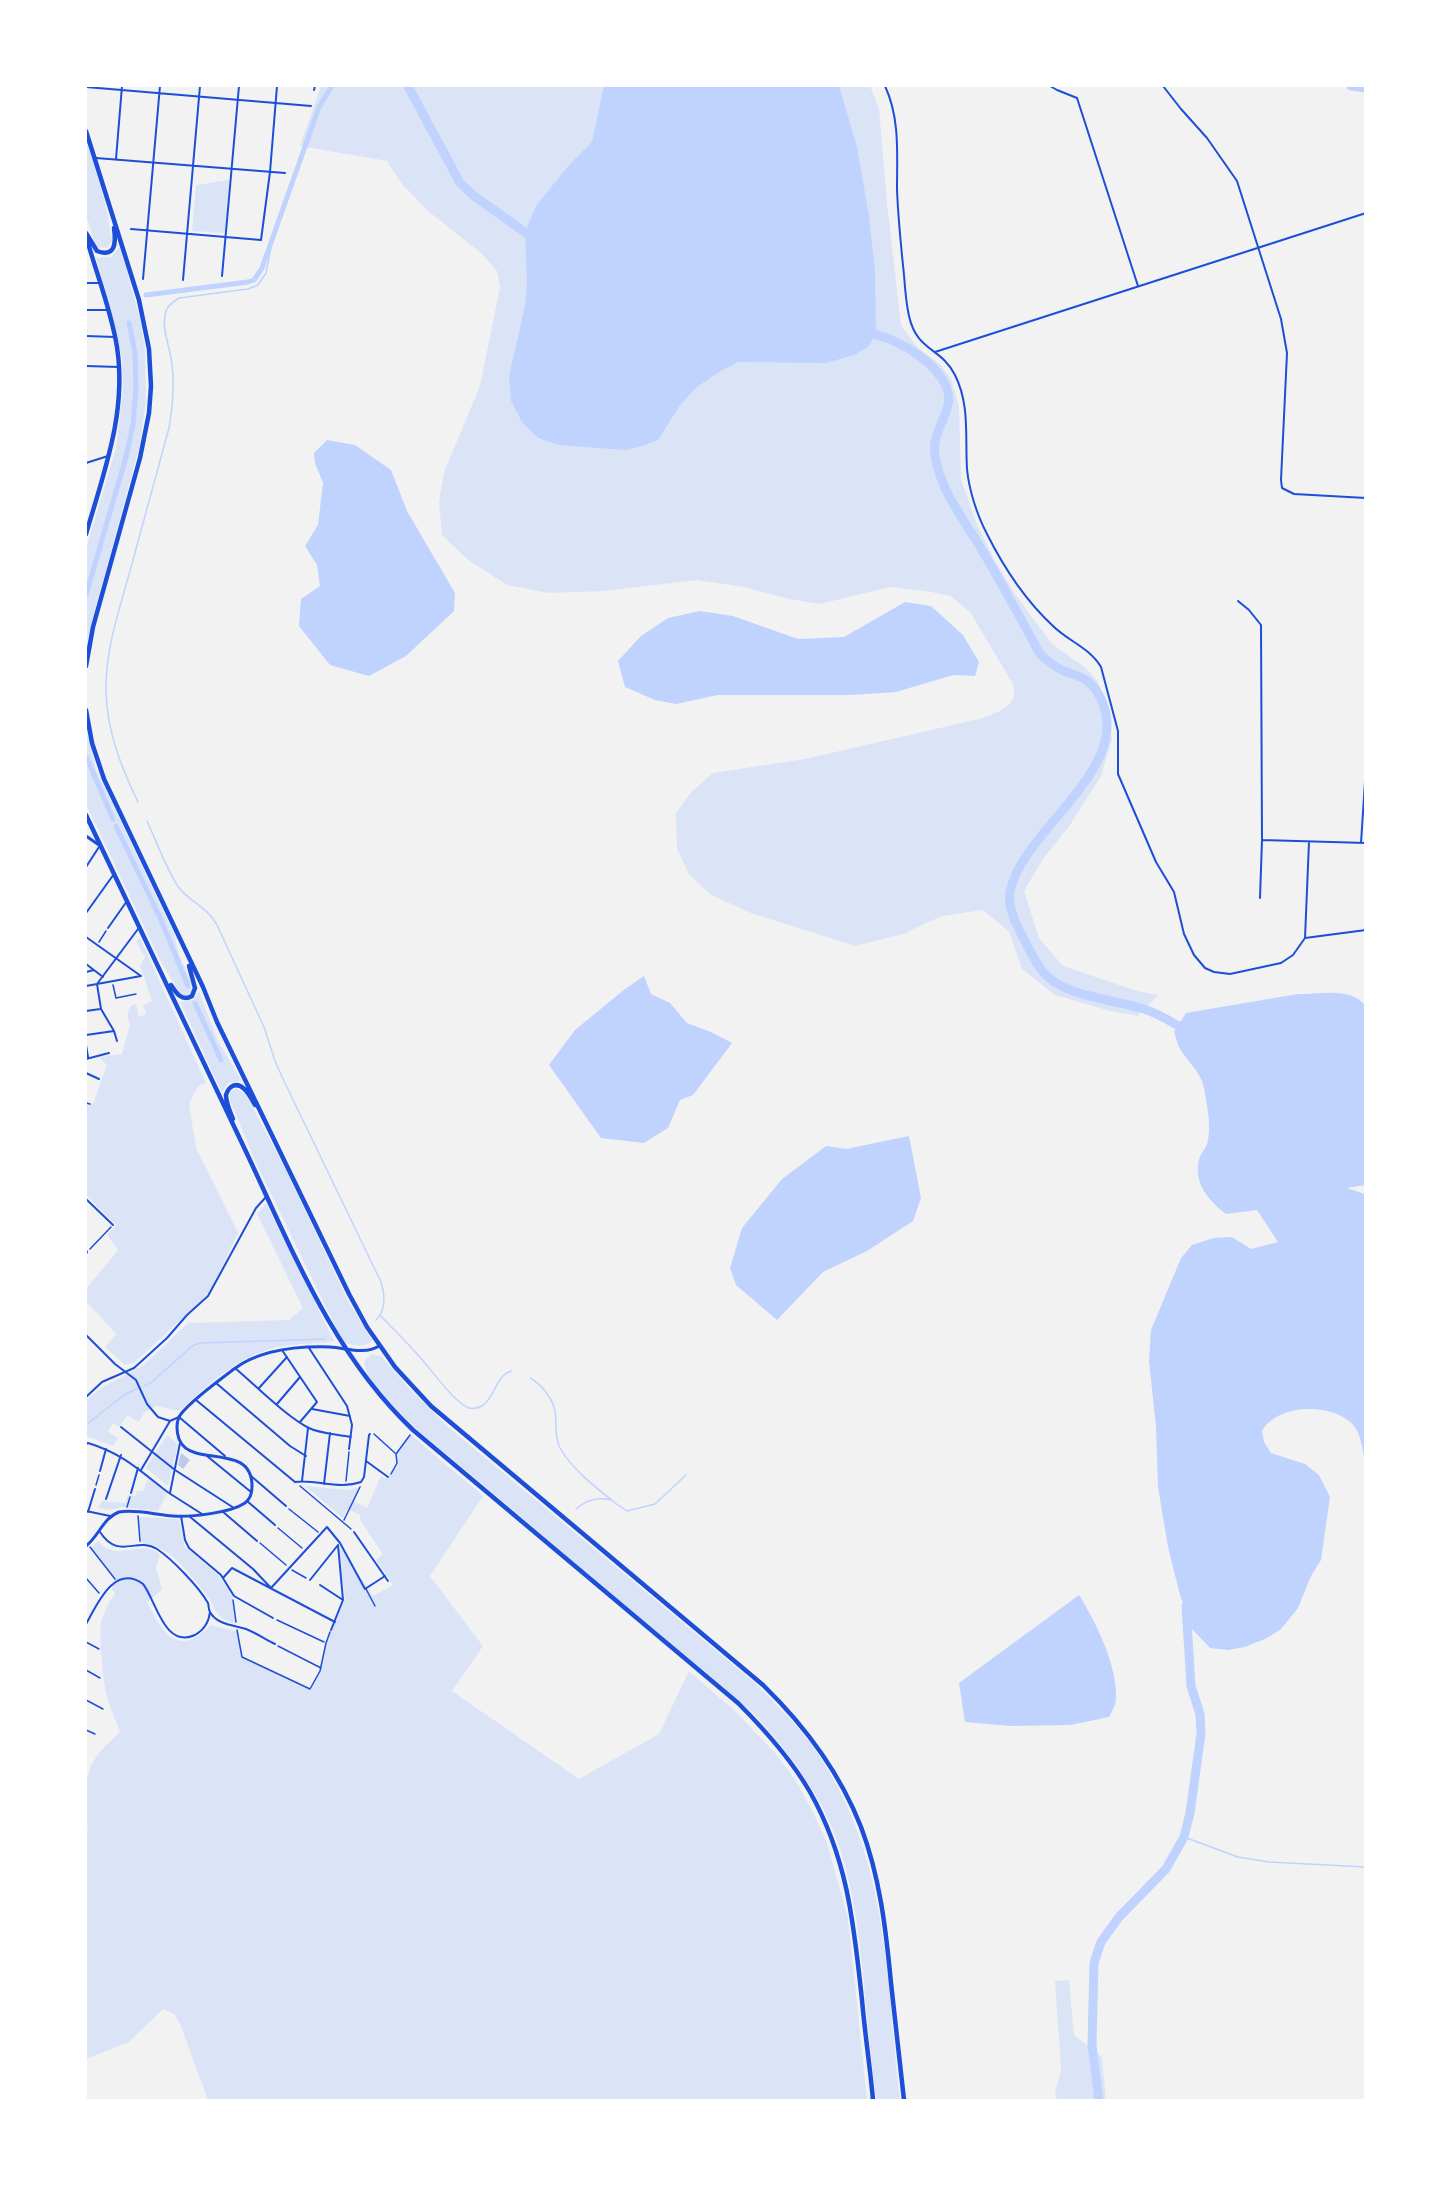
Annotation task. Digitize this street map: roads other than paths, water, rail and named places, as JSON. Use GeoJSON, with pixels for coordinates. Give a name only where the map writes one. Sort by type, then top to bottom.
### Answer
{"type":"FeatureCollection","features":[{"type":"Feature","properties":{"kind":"highway"},"geometry":{"type":"LineString","coordinates":[[86,131],[141,309],[150,361],[150,399],[146,432],[93,627],[86,666]]}},
{"type":"Feature","properties":{"kind":"highway"},"geometry":{"type":"LineString","coordinates":[[86,235],[97,251],[105,253],[111,251],[115,243],[113,215]]}},
{"type":"Feature","properties":{"kind":"highway"},"geometry":{"type":"LineString","coordinates":[[86,235],[115,337],[119,367],[118,416],[86,534]]}},
{"type":"Feature","properties":{"kind":"highway"},"geometry":{"type":"LineString","coordinates":[[86,710],[98,763],[122,817],[223,1034],[349,1294],[379,1346],[410,1385],[432,1406],[743,1667],[782,1704],[820,1753],[847,1797],[864,1837],[883,1906],[904,2100]]}},
{"type":"Feature","properties":{"kind":"highway"},"geometry":{"type":"LineString","coordinates":[[86,815],[323,1314],[344,1348],[377,1393],[413,1430],[749,1714],[785,1755],[810,1793],[832,1841],[850,1901],[873,2100]]}},
{"type":"Feature","properties":{"kind":"highway"},"geometry":{"type":"LineString","coordinates":[[158,965],[177,994],[183,998],[190,998],[195,988],[185,951]]}},
{"type":"Feature","properties":{"kind":"highway"},"geometry":{"type":"LineString","coordinates":[[238,1134],[226,1098],[229,1088],[234,1085],[245,1089],[268,1125]]}},
{"type":"Feature","properties":{"kind":"street"},"geometry":{"type":"LineString","coordinates":[[143,279],[160,86]]}},
{"type":"Feature","properties":{"kind":"street"},"geometry":{"type":"LineString","coordinates":[[183,280],[200,86]]}},
{"type":"Feature","properties":{"kind":"street"},"geometry":{"type":"LineString","coordinates":[[222,276],[239,86]]}},
{"type":"Feature","properties":{"kind":"street"},"geometry":{"type":"LineString","coordinates":[[132,229],[261,240],[270,172],[277,86]]}},
{"type":"Feature","properties":{"kind":"street"},"geometry":{"type":"LineString","coordinates":[[885,86],[896,123],[898,224],[908,314],[912,330],[918,340],[935,352],[955,374],[962,393],[967,415],[967,468],[970,488],[986,532],[1018,588],[1034,607],[1055,628],[1096,658],[1101,667],[1118,731],[1118,774],[1156,862],[1174,892],[1184,934],[1194,955],[1206,968],[1214,972],[1230,974],[1281,963],[1293,955],[1305,938],[1309,841]]}},
{"type":"Feature","properties":{"kind":"street"},"geometry":{"type":"LineString","coordinates":[[1050,86],[1077,98],[1138,286]]}},
{"type":"Feature","properties":{"kind":"street"},"geometry":{"type":"LineString","coordinates":[[1163,86],[1208,138],[1238,181],[1281,319],[1287,353],[1282,488],[1294,495],[1365,498]]}},
{"type":"Feature","properties":{"kind":"street"},"geometry":{"type":"LineString","coordinates":[[86,87],[122,88],[311,106]]}},
{"type":"Feature","properties":{"kind":"street"},"geometry":{"type":"LineString","coordinates":[[116,159],[122,88]]}},
{"type":"Feature","properties":{"kind":"street"},"geometry":{"type":"LineString","coordinates":[[94,157],[285,173]]}},
{"type":"Feature","properties":{"kind":"street"},"geometry":{"type":"LineString","coordinates":[[935,352],[1365,213]]}},
{"type":"Feature","properties":{"kind":"street"},"geometry":{"type":"LineString","coordinates":[[86,283],[99,283]]}},
{"type":"Feature","properties":{"kind":"street"},"geometry":{"type":"LineString","coordinates":[[86,310],[107,310]]}},
{"type":"Feature","properties":{"kind":"street"},"geometry":{"type":"LineString","coordinates":[[86,336],[115,337]]}},
{"type":"Feature","properties":{"kind":"street"},"geometry":{"type":"LineString","coordinates":[[86,366],[119,367]]}},
{"type":"Feature","properties":{"kind":"street"},"geometry":{"type":"LineString","coordinates":[[86,463],[109,456]]}},
{"type":"Feature","properties":{"kind":"street"},"geometry":{"type":"LineString","coordinates":[[1238,601],[1261,625],[1260,898]]}},
{"type":"Feature","properties":{"kind":"street"},"geometry":{"type":"LineString","coordinates":[[1361,843],[1365,766]]}},
{"type":"Feature","properties":{"kind":"street"},"geometry":{"type":"LineString","coordinates":[[86,836],[100,845],[86,867]]}},
{"type":"Feature","properties":{"kind":"street"},"geometry":{"type":"LineString","coordinates":[[1262,840],[1365,843]]}},
{"type":"Feature","properties":{"kind":"street"},"geometry":{"type":"LineString","coordinates":[[86,913],[114,874]]}},
{"type":"Feature","properties":{"kind":"street"},"geometry":{"type":"LineString","coordinates":[[108,928],[127,901]]}},
{"type":"Feature","properties":{"kind":"street"},"geometry":{"type":"LineString","coordinates":[[117,1041],[101,1009],[97,984],[140,927]]}},
{"type":"Feature","properties":{"kind":"street"},"geometry":{"type":"LineString","coordinates":[[1305,938],[1365,930]]}},
{"type":"Feature","properties":{"kind":"street"},"geometry":{"type":"LineString","coordinates":[[86,937],[141,976],[86,986]]}},
{"type":"Feature","properties":{"kind":"street"},"geometry":{"type":"LineString","coordinates":[[86,964],[103,976]]}},
{"type":"Feature","properties":{"kind":"street"},"geometry":{"type":"LineString","coordinates":[[86,972],[94,970]]}},
{"type":"Feature","properties":{"kind":"street"},"geometry":{"type":"LineString","coordinates":[[86,1011],[101,1009]]}},
{"type":"Feature","properties":{"kind":"street"},"geometry":{"type":"LineString","coordinates":[[86,1035],[114,1031]]}},
{"type":"Feature","properties":{"kind":"street"},"geometry":{"type":"LineString","coordinates":[[86,1045],[87,1058],[109,1053]]}},
{"type":"Feature","properties":{"kind":"street"},"geometry":{"type":"LineString","coordinates":[[86,1073],[99,1079]]}},
{"type":"Feature","properties":{"kind":"street"},"geometry":{"type":"LineString","coordinates":[[86,1397],[102,1383],[134,1368],[208,1296],[256,1208],[267,1195]]}},
{"type":"Feature","properties":{"kind":"street"},"geometry":{"type":"LineString","coordinates":[[86,1199],[113,1225]]}},
{"type":"Feature","properties":{"kind":"street"},"geometry":{"type":"LineString","coordinates":[[86,1335],[136,1380],[150,1408],[158,1417],[170,1421]]}},
{"type":"Feature","properties":{"kind":"street"},"geometry":{"type":"LineString","coordinates":[[131,1493],[140,1469],[153,1452],[170,1421],[179,1417],[196,1400],[236,1368],[253,1358],[282,1350],[344,1348],[367,1350],[379,1346]]}},
{"type":"Feature","properties":{"kind":"street"},"geometry":{"type":"LineString","coordinates":[[309,1348],[345,1402],[350,1416],[349,1449]]}},
{"type":"Feature","properties":{"kind":"street"},"geometry":{"type":"LineString","coordinates":[[282,1350],[317,1402],[300,1422]]}},
{"type":"Feature","properties":{"kind":"street"},"geometry":{"type":"LineString","coordinates":[[259,1388],[286,1357]]}},
{"type":"Feature","properties":{"kind":"street"},"geometry":{"type":"LineString","coordinates":[[236,1368],[308,1428],[351,1437]]}},
{"type":"Feature","properties":{"kind":"street"},"geometry":{"type":"LineString","coordinates":[[277,1404],[300,1377]]}},
{"type":"Feature","properties":{"kind":"street"},"geometry":{"type":"LineString","coordinates":[[216,1383],[290,1446],[306,1456]]}},
{"type":"Feature","properties":{"kind":"street"},"geometry":{"type":"LineString","coordinates":[[196,1400],[295,1482],[346,1486],[361,1482],[364,1477],[370,1434]]}},
{"type":"Feature","properties":{"kind":"street"},"geometry":{"type":"LineString","coordinates":[[312,1409],[350,1416]]}},
{"type":"Feature","properties":{"kind":"street"},"geometry":{"type":"LineString","coordinates":[[170,1494],[180,1443],[177,1428],[179,1417]]}},
{"type":"Feature","properties":{"kind":"street"},"geometry":{"type":"LineString","coordinates":[[179,1417],[225,1456],[241,1464],[249,1474],[286,1506]]}},
{"type":"Feature","properties":{"kind":"street"},"geometry":{"type":"LineString","coordinates":[[121,1427],[175,1470],[234,1508]]}},
{"type":"Feature","properties":{"kind":"street"},"geometry":{"type":"LineString","coordinates":[[302,1481],[308,1428]]}},
{"type":"Feature","properties":{"kind":"street"},"geometry":{"type":"LineString","coordinates":[[324,1484],[330,1433]]}},
{"type":"Feature","properties":{"kind":"street"},"geometry":{"type":"LineString","coordinates":[[180,1443],[191,1451],[205,1455],[225,1456]]}},
{"type":"Feature","properties":{"kind":"street"},"geometry":{"type":"LineString","coordinates":[[86,1444],[120,1455],[170,1494],[201,1514]]}},
{"type":"Feature","properties":{"kind":"street"},"geometry":{"type":"LineString","coordinates":[[100,1471],[106,1449]]}},
{"type":"Feature","properties":{"kind":"street"},"geometry":{"type":"LineString","coordinates":[[106,1499],[120,1455]]}},
{"type":"Feature","properties":{"kind":"street"},"geometry":{"type":"LineString","coordinates":[[205,1455],[251,1492]]}},
{"type":"Feature","properties":{"kind":"street"},"geometry":{"type":"LineString","coordinates":[[366,1461],[388,1477]]}},
{"type":"Feature","properties":{"kind":"street"},"geometry":{"type":"LineString","coordinates":[[95,1489],[87,1512],[110,1516],[126,1511],[182,1516],[222,1511],[247,1501],[251,1492],[249,1474]]}},
{"type":"Feature","properties":{"kind":"street"},"geometry":{"type":"LineString","coordinates":[[247,1501],[275,1525]]}},
{"type":"Feature","properties":{"kind":"street"},"geometry":{"type":"LineString","coordinates":[[222,1511],[257,1541]]}},
{"type":"Feature","properties":{"kind":"street"},"geometry":{"type":"LineString","coordinates":[[188,1515],[253,1569],[271,1588]]}},
{"type":"Feature","properties":{"kind":"street"},"geometry":{"type":"LineString","coordinates":[[87,1545],[100,1532],[110,1516]]}},
{"type":"Feature","properties":{"kind":"street"},"geometry":{"type":"LineString","coordinates":[[182,1516],[187,1546],[223,1578],[231,1593],[273,1618]]}},
{"type":"Feature","properties":{"kind":"street"},"geometry":{"type":"LineString","coordinates":[[271,1588],[327,1527],[365,1588],[385,1576]]}},
{"type":"Feature","properties":{"kind":"street"},"geometry":{"type":"LineString","coordinates":[[100,1532],[106,1542],[116,1547],[155,1548],[205,1599],[210,1611],[229,1626],[246,1629],[275,1644]]}},
{"type":"Feature","properties":{"kind":"street"},"geometry":{"type":"LineString","coordinates":[[354,1532],[388,1581]]}},
{"type":"Feature","properties":{"kind":"street"},"geometry":{"type":"LineString","coordinates":[[86,1539],[92,1541]]}},
{"type":"Feature","properties":{"kind":"street"},"geometry":{"type":"LineString","coordinates":[[310,1580],[339,1544]]}},
{"type":"Feature","properties":{"kind":"street"},"geometry":{"type":"LineString","coordinates":[[332,1630],[343,1600],[339,1544]]}},
{"type":"Feature","properties":{"kind":"street"},"geometry":{"type":"LineString","coordinates":[[223,1578],[232,1568],[335,1622]]}},
{"type":"Feature","properties":{"kind":"street"},"geometry":{"type":"LineString","coordinates":[[86,1624],[101,1596],[117,1582],[131,1578],[143,1584],[164,1625],[177,1635],[188,1637],[198,1633],[208,1621],[210,1611]]}},
{"type":"Feature","properties":{"kind":"street"},"geometry":{"type":"LineString","coordinates":[[320,1585],[343,1600]]}},
{"type":"Feature","properties":{"kind":"lane"},"geometry":{"type":"LineString","coordinates":[[365,1588],[375,1606]]}},
{"type":"Feature","properties":{"kind":"water"},"geometry":{"type":"Polygon","coordinates":[[[604,86],[839,86],[857,147],[869,216],[875,270],[876,334],[868,347],[854,355],[826,363],[738,362],[697,387],[680,405],[658,440],[642,446],[626,450],[558,445],[538,438],[522,422],[511,401],[509,376],[525,306],[527,284],[525,232],[536,206],[569,165],[592,142],[604,86]]]}},
{"type":"Feature","properties":{"kind":"water"},"geometry":{"type":"Polygon","coordinates":[[[327,440],[355,445],[391,470],[407,511],[455,593],[454,611],[406,656],[369,676],[330,665],[299,626],[301,599],[320,586],[317,565],[305,546],[318,525],[323,483],[315,463],[314,453],[327,440]]]}},
{"type":"Feature","properties":{"kind":"water"},"geometry":{"type":"Polygon","coordinates":[[[905,602],[931,606],[963,635],[979,662],[975,676],[953,675],[896,692],[850,695],[718,695],[676,704],[655,700],[625,687],[618,661],[641,636],[668,618],[700,611],[733,616],[798,639],[844,637],[905,602]]]}},
{"type":"Feature","properties":{"kind":"water"},"geometry":{"type":"Polygon","coordinates":[[[644,976],[651,994],[670,1003],[687,1023],[732,1043],[693,1095],[680,1100],[668,1128],[644,1143],[601,1138],[549,1065],[575,1030],[644,976]]]}},
{"type":"Feature","properties":{"kind":"water"},"geometry":{"type":"Polygon","coordinates":[[[1298,994],[1343,994],[1359,999],[1365,1005],[1365,1185],[1347,1188],[1365,1194],[1365,1462],[1356,1429],[1345,1418],[1334,1413],[1306,1409],[1280,1415],[1269,1422],[1262,1431],[1264,1442],[1271,1453],[1305,1464],[1319,1475],[1330,1497],[1321,1560],[1311,1576],[1298,1608],[1281,1629],[1245,1647],[1228,1650],[1210,1648],[1192,1629],[1180,1595],[1168,1547],[1158,1487],[1156,1427],[1149,1361],[1151,1330],[1181,1258],[1192,1245],[1214,1238],[1232,1237],[1251,1249],[1278,1242],[1257,1210],[1226,1214],[1208,1197],[1200,1184],[1198,1168],[1207,1144],[1209,1130],[1204,1088],[1197,1072],[1180,1049],[1174,1032],[1186,1013],[1298,994]]]}},
{"type":"Feature","properties":{"kind":"water"},"geometry":{"type":"Polygon","coordinates":[[[909,1136],[921,1198],[913,1221],[867,1251],[823,1272],[777,1320],[736,1285],[730,1268],[742,1228],[782,1179],[826,1146],[846,1149],[909,1136]]]}},
{"type":"Feature","properties":{"kind":"water"},"geometry":{"type":"Polygon","coordinates":[[[1079,1595],[1099,1631],[1110,1659],[1116,1687],[1116,1700],[1109,1717],[1070,1725],[1010,1726],[965,1722],[959,1683],[1079,1595]]]}},
{"type":"Feature","properties":{"kind":"waterway"},"geometry":{"type":"LineString","coordinates":[[146,295],[254,280],[262,268],[319,107],[332,86]]}},
{"type":"Feature","properties":{"kind":"waterway"},"geometry":{"type":"LineString","coordinates":[[408,86],[460,183],[474,196],[533,238]]}},
{"type":"Feature","properties":{"kind":"waterway"},"geometry":{"type":"LineString","coordinates":[[1351,86],[1366,88]]}},
{"type":"Feature","properties":{"kind":"waterway"},"geometry":{"type":"LineString","coordinates":[[138,802],[112,735],[107,706],[106,676],[114,631],[169,428],[173,375],[164,321],[169,306],[179,298],[248,289],[258,285],[266,273],[274,232]]}},
{"type":"Feature","properties":{"kind":"waterway"},"geometry":{"type":"LineString","coordinates":[[86,595],[133,425],[136,388],[135,353],[129,323]]}},
{"type":"Feature","properties":{"kind":"waterway"},"geometry":{"type":"LineString","coordinates":[[865,332],[887,338],[909,349],[929,364],[944,382],[949,398],[937,434],[935,448],[936,462],[945,487],[1040,654],[1056,667],[1089,682],[1096,690],[1107,717],[1104,744],[1093,769],[1035,843],[1019,868],[1009,898],[1016,923],[1038,965],[1049,978],[1058,984],[1082,994],[1150,1011],[1188,1032]]}},
{"type":"Feature","properties":{"kind":"waterway"},"geometry":{"type":"LineString","coordinates":[[86,756],[113,819]]}},
{"type":"Feature","properties":{"kind":"waterway"},"geometry":{"type":"LineString","coordinates":[[147,821],[180,889],[209,914],[217,925],[264,1027],[284,1081],[381,1282],[384,1302],[382,1312],[376,1320]]}},
{"type":"Feature","properties":{"kind":"waterway"},"geometry":{"type":"LineString","coordinates":[[116,826],[161,920],[188,986]]}},
{"type":"Feature","properties":{"kind":"waterway"},"geometry":{"type":"LineString","coordinates":[[195,1003],[221,1060]]}},
{"type":"Feature","properties":{"kind":"waterway"},"geometry":{"type":"LineString","coordinates":[[381,1316],[413,1349],[449,1392],[469,1408],[482,1406],[490,1398],[502,1377],[512,1371]]}},
{"type":"Feature","properties":{"kind":"waterway"},"geometry":{"type":"LineString","coordinates":[[144,1386],[152,1382],[192,1346],[200,1343],[325,1339]]}},
{"type":"Feature","properties":{"kind":"waterway"},"geometry":{"type":"LineString","coordinates":[[530,1378],[549,1396],[555,1411],[557,1439],[565,1456],[584,1477],[614,1502]]}},
{"type":"Feature","properties":{"kind":"waterway"},"geometry":{"type":"LineString","coordinates":[[86,1425],[124,1395],[138,1388]]}},
{"type":"Feature","properties":{"kind":"waterway"},"geometry":{"type":"LineString","coordinates":[[615,1503],[627,1511],[655,1504],[686,1475]]}},
{"type":"Feature","properties":{"kind":"waterway"},"geometry":{"type":"LineString","coordinates":[[576,1509],[592,1500],[611,1500]]}},
{"type":"Feature","properties":{"kind":"waterway"},"geometry":{"type":"LineString","coordinates":[[1099,2100],[1092,2045],[1094,1963],[1101,1942],[1119,1917],[1166,1869],[1184,1837],[1190,1813],[1201,1734],[1200,1714],[1191,1686],[1186,1606]]}},
{"type":"Feature","properties":{"kind":"waterway"},"geometry":{"type":"LineString","coordinates":[[1184,1837],[1238,1857],[1269,1862],[1366,1867]]}}]}
